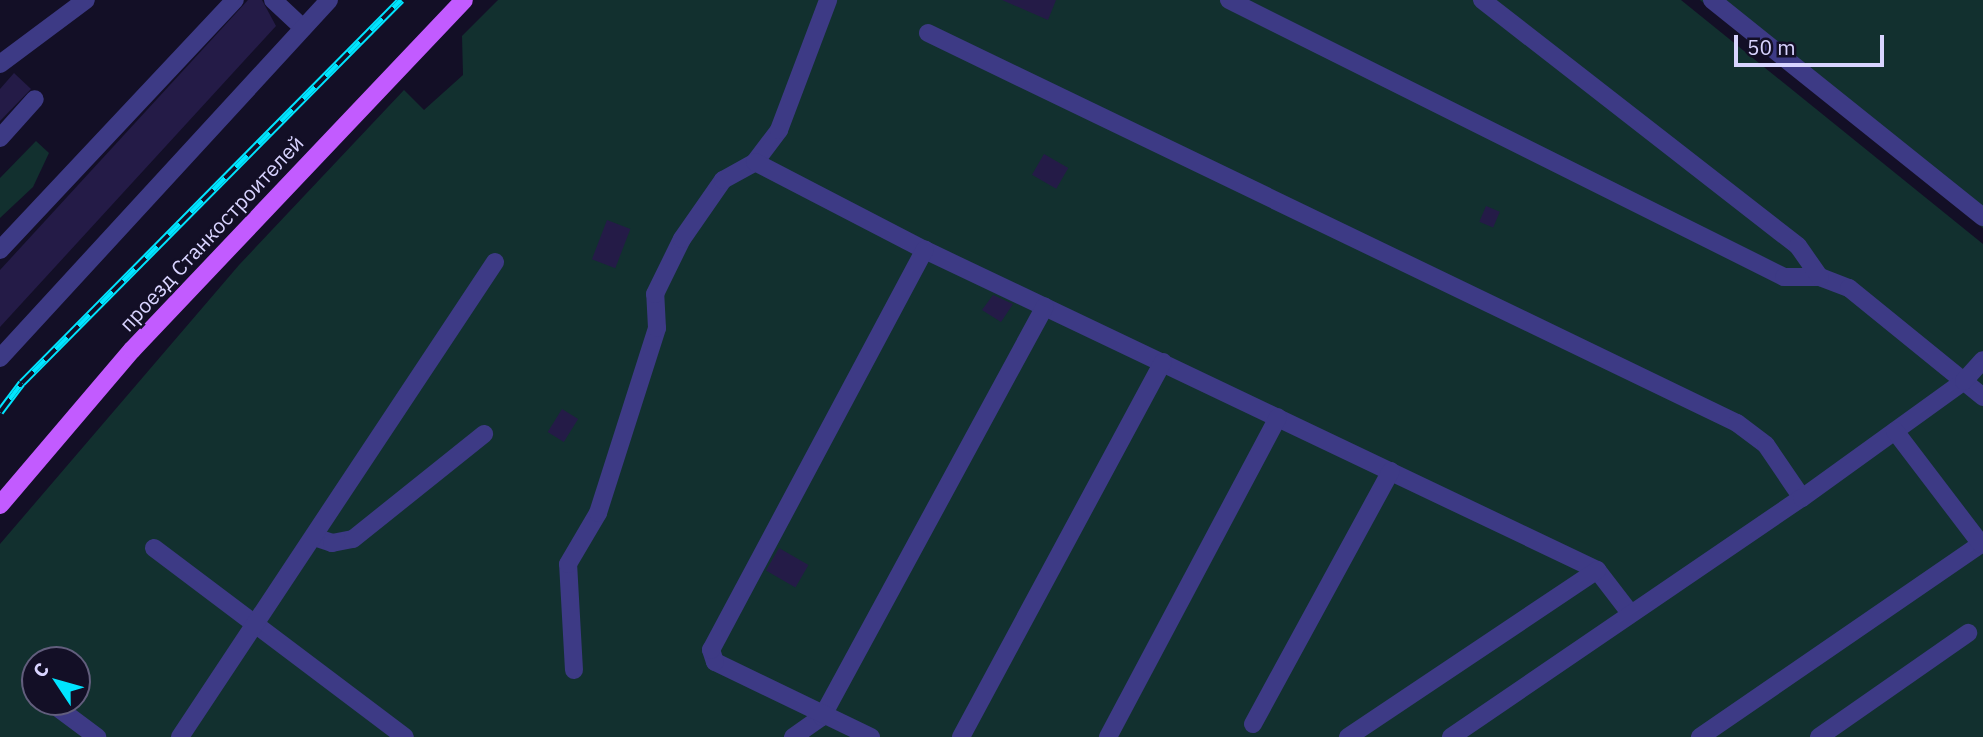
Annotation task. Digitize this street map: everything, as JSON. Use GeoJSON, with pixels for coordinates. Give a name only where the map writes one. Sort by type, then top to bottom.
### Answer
{"type":"FeatureCollection","features":[{"type":"Feature","properties":{"kind":"main road","name":"проезд Станкостроителей"},"geometry":{"type":"LineString","coordinates":[[0,505],[141,340],[464,0]]}},
{"type":"Feature","properties":{"kind":"street"},"geometry":{"type":"LineString","coordinates":[[0,64],[86,0]]}},
{"type":"Feature","properties":{"kind":"street"},"geometry":{"type":"LineString","coordinates":[[0,250],[235,0]]}},
{"type":"Feature","properties":{"kind":"street"},"geometry":{"type":"LineString","coordinates":[[273,0],[303,28]]}},
{"type":"Feature","properties":{"kind":"street"},"geometry":{"type":"LineString","coordinates":[[0,358],[329,0]]}},
{"type":"Feature","properties":{"kind":"street"},"geometry":{"type":"LineString","coordinates":[[574,670],[568,564],[598,513],[657,328],[655,294],[682,239],[723,180],[755,162],[779,130],[828,0]]}},
{"type":"Feature","properties":{"kind":"street"},"geometry":{"type":"LineString","coordinates":[[1229,0],[1784,277],[1820,277],[1849,288],[1983,397]]}},
{"type":"Feature","properties":{"kind":"street"},"geometry":{"type":"LineString","coordinates":[[1482,0],[1798,246],[1820,277]]}},
{"type":"Feature","properties":{"kind":"street"},"geometry":{"type":"LineString","coordinates":[[1712,0],[1983,217]]}},
{"type":"Feature","properties":{"kind":"street"},"geometry":{"type":"LineString","coordinates":[[928,33],[1737,423],[1766,445],[1802,498]]}},
{"type":"Feature","properties":{"kind":"street"},"geometry":{"type":"LineString","coordinates":[[0,138],[36,99]]}},
{"type":"Feature","properties":{"kind":"street"},"geometry":{"type":"LineString","coordinates":[[755,162],[925,250],[1597,570],[1630,613]]}},
{"type":"Feature","properties":{"kind":"street"},"geometry":{"type":"LineString","coordinates":[[871,737],[822,717],[715,662],[711,650],[925,250]]}},
{"type":"Feature","properties":{"kind":"street"},"geometry":{"type":"LineString","coordinates":[[180,737],[258,625],[495,262]]}},
{"type":"Feature","properties":{"kind":"street"},"geometry":{"type":"LineString","coordinates":[[793,737],[822,717],[1045,307]]}},
{"type":"Feature","properties":{"kind":"street"},"geometry":{"type":"LineString","coordinates":[[1451,737],[1802,498],[1964,381],[1983,360]]}},
{"type":"Feature","properties":{"kind":"street"},"geometry":{"type":"LineString","coordinates":[[961,737],[1163,362]]}},
{"type":"Feature","properties":{"kind":"street"},"geometry":{"type":"LineString","coordinates":[[1108,737],[1278,417]]}},
{"type":"Feature","properties":{"kind":"street"},"geometry":{"type":"LineString","coordinates":[[1700,737],[1981,544],[1895,431]]}},
{"type":"Feature","properties":{"kind":"street"},"geometry":{"type":"LineString","coordinates":[[314,537],[332,543],[353,539],[484,434]]}},
{"type":"Feature","properties":{"kind":"street"},"geometry":{"type":"LineString","coordinates":[[1254,724],[1391,471]]}},
{"type":"Feature","properties":{"kind":"street"},"geometry":{"type":"LineString","coordinates":[[154,548],[405,737]]}},
{"type":"Feature","properties":{"kind":"street"},"geometry":{"type":"LineString","coordinates":[[1348,737],[1597,570]]}},
{"type":"Feature","properties":{"kind":"street"},"geometry":{"type":"LineString","coordinates":[[1819,737],[1968,633]]}},
{"type":"Feature","properties":{"kind":"street"},"geometry":{"type":"LineString","coordinates":[[69,716],[97,737]]}},
{"type":"Feature","properties":{"kind":"green space"},"geometry":{"type":"Polygon","coordinates":[[[498,0],[1681,0],[1983,244],[1983,737],[0,737],[0,544],[239,265],[404,90],[424,110],[463,75],[462,36],[498,0]]]}},
{"type":"Feature","properties":{"kind":"green space"},"geometry":{"type":"Polygon","coordinates":[[[1700,0],[1983,0],[1983,228],[1700,0]]]}},
{"type":"Feature","properties":{"kind":"green space"},"geometry":{"type":"Polygon","coordinates":[[[36,141],[49,153],[33,187],[0,218],[0,178],[36,141]]]}},
{"type":"Feature","properties":{"kind":"building"},"geometry":{"type":"Polygon","coordinates":[[[248,0],[262,0],[276,26],[0,327],[0,270],[248,0]]]}},
{"type":"Feature","properties":{"kind":"building"},"geometry":{"type":"Polygon","coordinates":[[[1002,0],[1056,0],[1048,20],[1002,0]]]}},
{"type":"Feature","properties":{"kind":"building"},"geometry":{"type":"Polygon","coordinates":[[[14,73],[31,89],[0,121],[0,89],[14,73]]]}},
{"type":"Feature","properties":{"kind":"building"},"geometry":{"type":"Polygon","coordinates":[[[1044,154],[1068,168],[1056,189],[1032,175],[1044,154]]]}},
{"type":"Feature","properties":{"kind":"building"},"geometry":{"type":"Polygon","coordinates":[[[1486,206],[1500,212],[1493,228],[1479,222],[1486,206]]]}},
{"type":"Feature","properties":{"kind":"building"},"geometry":{"type":"Polygon","coordinates":[[[607,220],[630,229],[615,268],[592,259],[607,220]]]}},
{"type":"Feature","properties":{"kind":"building"},"geometry":{"type":"Polygon","coordinates":[[[993,295],[1013,304],[1001,322],[982,310],[993,295]]]}},
{"type":"Feature","properties":{"kind":"building"},"geometry":{"type":"Polygon","coordinates":[[[562,409],[578,419],[564,442],[548,432],[562,409]]]}},
{"type":"Feature","properties":{"kind":"building"},"geometry":{"type":"Polygon","coordinates":[[[779,548],[808,565],[795,588],[766,571],[779,548]]]}},
{"type":"Feature","properties":{"kind":"railway"},"geometry":{"type":"LineString","coordinates":[[0,412],[22,383],[401,0]]}}]}
